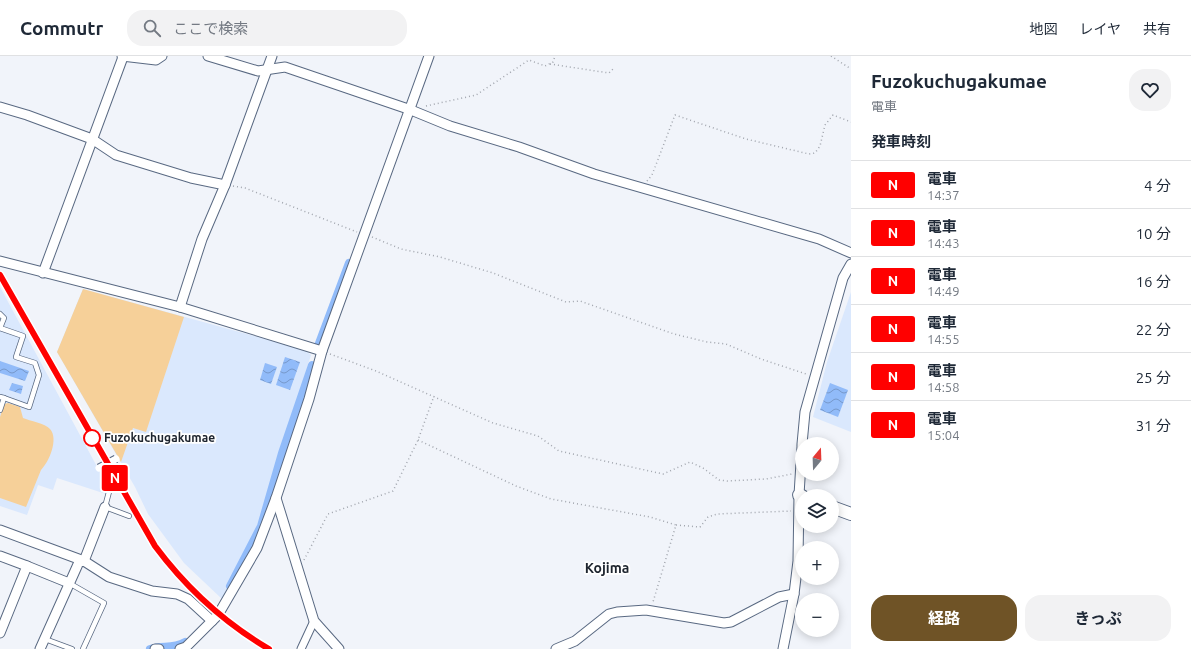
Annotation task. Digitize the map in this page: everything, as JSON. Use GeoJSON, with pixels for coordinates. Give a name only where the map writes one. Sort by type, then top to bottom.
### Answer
{"type":"FeatureCollection","features":[{"type":"Feature","properties":{"kind":"street"},"geometry":{"type":"LineString","coordinates":[[43,273],[123,56],[156,60],[162,56]]}},
{"type":"Feature","properties":{"kind":"street"},"geometry":{"type":"LineString","coordinates":[[208,56],[258,71],[284,67],[410,110],[450,126],[519,147],[594,174],[818,239],[851,253]]}},
{"type":"Feature","properties":{"kind":"street"},"geometry":{"type":"LineString","coordinates":[[180,308],[202,239],[225,186],[266,69],[272,56]]}},
{"type":"Feature","properties":{"kind":"street"},"geometry":{"type":"LineString","coordinates":[[184,648],[218,615],[257,548],[276,498],[309,399],[322,351],[429,56]]}},
{"type":"Feature","properties":{"kind":"street"},"geometry":{"type":"LineString","coordinates":[[0,107],[27,115],[92,139],[116,155],[191,178],[225,186]]}},
{"type":"Feature","properties":{"kind":"street"},"geometry":{"type":"LineString","coordinates":[[0,262],[180,308],[322,351]]}},
{"type":"Feature","properties":{"kind":"street"},"geometry":{"type":"LineString","coordinates":[[802,437],[804,412],[844,278],[851,264]]}},
{"type":"Feature","properties":{"kind":"street"},"geometry":{"type":"LineString","coordinates":[[99,468],[116,460]]}},
{"type":"Feature","properties":{"kind":"street"},"geometry":{"type":"LineString","coordinates":[[276,498],[314,621],[339,649]]}},
{"type":"Feature","properties":{"kind":"street"},"geometry":{"type":"LineString","coordinates":[[84,561],[105,507]]}},
{"type":"Feature","properties":{"kind":"street"},"geometry":{"type":"LineString","coordinates":[[839,510],[851,514]]}},
{"type":"Feature","properties":{"kind":"street"},"geometry":{"type":"LineString","coordinates":[[0,530],[84,561],[109,577],[152,591],[177,594],[188,599],[212,621]]}},
{"type":"Feature","properties":{"kind":"street"},"geometry":{"type":"LineString","coordinates":[[783,649],[794,594],[798,561],[798,533]]}},
{"type":"Feature","properties":{"kind":"street"},"geometry":{"type":"LineString","coordinates":[[0,556],[69,583]]}},
{"type":"Feature","properties":{"kind":"street"},"geometry":{"type":"LineString","coordinates":[[40,649],[79,562],[84,561]]}},
{"type":"Feature","properties":{"kind":"street"},"geometry":{"type":"LineString","coordinates":[[0,634],[27,566]]}},
{"type":"Feature","properties":{"kind":"street"},"geometry":{"type":"LineString","coordinates":[[556,649],[575,641],[609,614],[629,610],[650,610],[724,623],[731,622],[779,597],[794,594]]}},
{"type":"Feature","properties":{"kind":"street"},"geometry":{"type":"LineString","coordinates":[[302,649],[314,621]]}},
{"type":"Feature","properties":{"kind":"lane"},"geometry":{"type":"LineString","coordinates":[[0,314],[4,318],[0,328],[23,336],[16,357],[35,363],[39,375],[28,407],[2,398],[0,410]]}},
{"type":"Feature","properties":{"kind":"lane"},"geometry":{"type":"LineString","coordinates":[[110,488],[105,507],[129,516]]}},
{"type":"Feature","properties":{"kind":"lane"},"geometry":{"type":"LineString","coordinates":[[69,583],[104,603],[83,649]]}},
{"type":"Feature","properties":{"kind":"lane"},"geometry":{"type":"LineString","coordinates":[[45,639],[72,649]]}},
{"type":"Feature","properties":{"kind":"path"},"geometry":{"type":"LineString","coordinates":[[410,110],[476,96],[529,60],[545,66],[553,62],[555,56]]}},
{"type":"Feature","properties":{"kind":"path"},"geometry":{"type":"LineString","coordinates":[[830,56],[851,69]]}},
{"type":"Feature","properties":{"kind":"path"},"geometry":{"type":"LineString","coordinates":[[549,64],[609,73],[614,68]]}},
{"type":"Feature","properties":{"kind":"path"},"geometry":{"type":"LineString","coordinates":[[642,189],[652,175],[675,114],[746,139],[809,154],[815,153],[820,146],[825,125],[833,115],[851,122]]}},
{"type":"Feature","properties":{"kind":"path"},"geometry":{"type":"LineString","coordinates":[[225,186],[245,188],[400,249],[440,257],[493,272],[566,302],[580,301],[674,334],[707,342],[726,344],[761,359],[815,377]]}},
{"type":"Feature","properties":{"kind":"path"},"geometry":{"type":"LineString","coordinates":[[322,351],[434,396],[493,423],[538,436],[559,451],[663,474],[690,462],[703,468],[719,480],[726,481],[766,479],[795,473]]}},
{"type":"Feature","properties":{"kind":"path"},"geometry":{"type":"LineString","coordinates":[[298,571],[328,514],[393,491],[418,440],[434,396]]}},
{"type":"Feature","properties":{"kind":"path"},"geometry":{"type":"LineString","coordinates":[[418,440],[516,486],[551,499],[650,517],[676,525],[700,527],[708,517],[717,514],[795,511]]}},
{"type":"Feature","properties":{"kind":"path"},"geometry":{"type":"LineString","coordinates":[[116,460],[126,480]]}},
{"type":"Feature","properties":{"kind":"path"},"geometry":{"type":"LineString","coordinates":[[99,468],[110,488]]}},
{"type":"Feature","properties":{"kind":"path"},"geometry":{"type":"LineString","coordinates":[[650,610],[676,525]]}},
{"type":"Feature","properties":{"kind":"shaded area"},"geometry":{"type":"Polygon","coordinates":[[[0,287],[108,487],[106,494],[57,478],[53,490],[38,485],[27,515],[0,506],[0,287]]]}},
{"type":"Feature","properties":{"kind":"shaded area"},"geometry":{"type":"Polygon","coordinates":[[[83,289],[305,350],[311,355],[259,521],[222,599],[184,563],[148,514],[135,487],[57,352],[83,289]]]}},
{"type":"Feature","properties":{"kind":"shaded area"},"geometry":{"type":"Polygon","coordinates":[[[83,289],[184,317],[146,432],[133,428],[121,462],[57,352],[83,289]]]}},
{"type":"Feature","properties":{"kind":"shaded area"},"geometry":{"type":"Polygon","coordinates":[[[851,292],[851,432],[813,417],[827,362],[851,292]]]}},
{"type":"Feature","properties":{"kind":"shaded area"},"geometry":{"type":"Polygon","coordinates":[[[8,403],[20,407],[23,418],[48,427],[53,433],[54,438],[50,456],[41,470],[26,507],[0,498],[0,417],[4,404],[8,403]]]}},
{"type":"Feature","properties":{"kind":"water"},"geometry":{"type":"Polygon","coordinates":[[[285,357],[300,362],[290,390],[276,385],[285,357]]]}},
{"type":"Feature","properties":{"kind":"water"},"geometry":{"type":"Polygon","coordinates":[[[0,361],[29,371],[25,381],[0,373],[0,361]]]}},
{"type":"Feature","properties":{"kind":"water"},"geometry":{"type":"Polygon","coordinates":[[[265,363],[277,367],[271,384],[260,380],[265,363]]]}},
{"type":"Feature","properties":{"kind":"water"},"geometry":{"type":"Polygon","coordinates":[[[12,383],[23,386],[21,394],[9,390],[12,383]]]}},
{"type":"Feature","properties":{"kind":"water"},"geometry":{"type":"Polygon","coordinates":[[[830,383],[848,390],[838,417],[820,410],[830,383]]]}},
{"type":"Feature","properties":{"kind":"waterway"},"geometry":{"type":"LineString","coordinates":[[318,346],[349,263]]}},
{"type":"Feature","properties":{"kind":"waterway"},"geometry":{"type":"LineString","coordinates":[[230,586],[261,526],[282,453],[312,365]]}},
{"type":"Feature","properties":{"kind":"waterway"},"geometry":{"type":"LineString","coordinates":[[150,649],[172,646],[185,642]]}},
{"type":"Feature","properties":{"kind":"railway"},"geometry":{"type":"LineString","coordinates":[[0,275],[155,546],[167,562],[207,604],[236,628],[269,649]]}},
{"type":"Feature","properties":{"kind":"train","name":"N"},"geometry":{"type":"LineString","coordinates":[[0,275],[140,523],[155,546],[194,594],[218,615],[247,636],[269,649]]}},
{"type":"Feature","properties":{"kind":"place","name":"Fuzokuchugakumae"},"geometry":{"type":"Point","coordinates":[92,438]}},
{"type":"Feature","properties":{"kind":"district","name":"Kojima"},"geometry":{"type":"Point","coordinates":[607,568]}}]}
